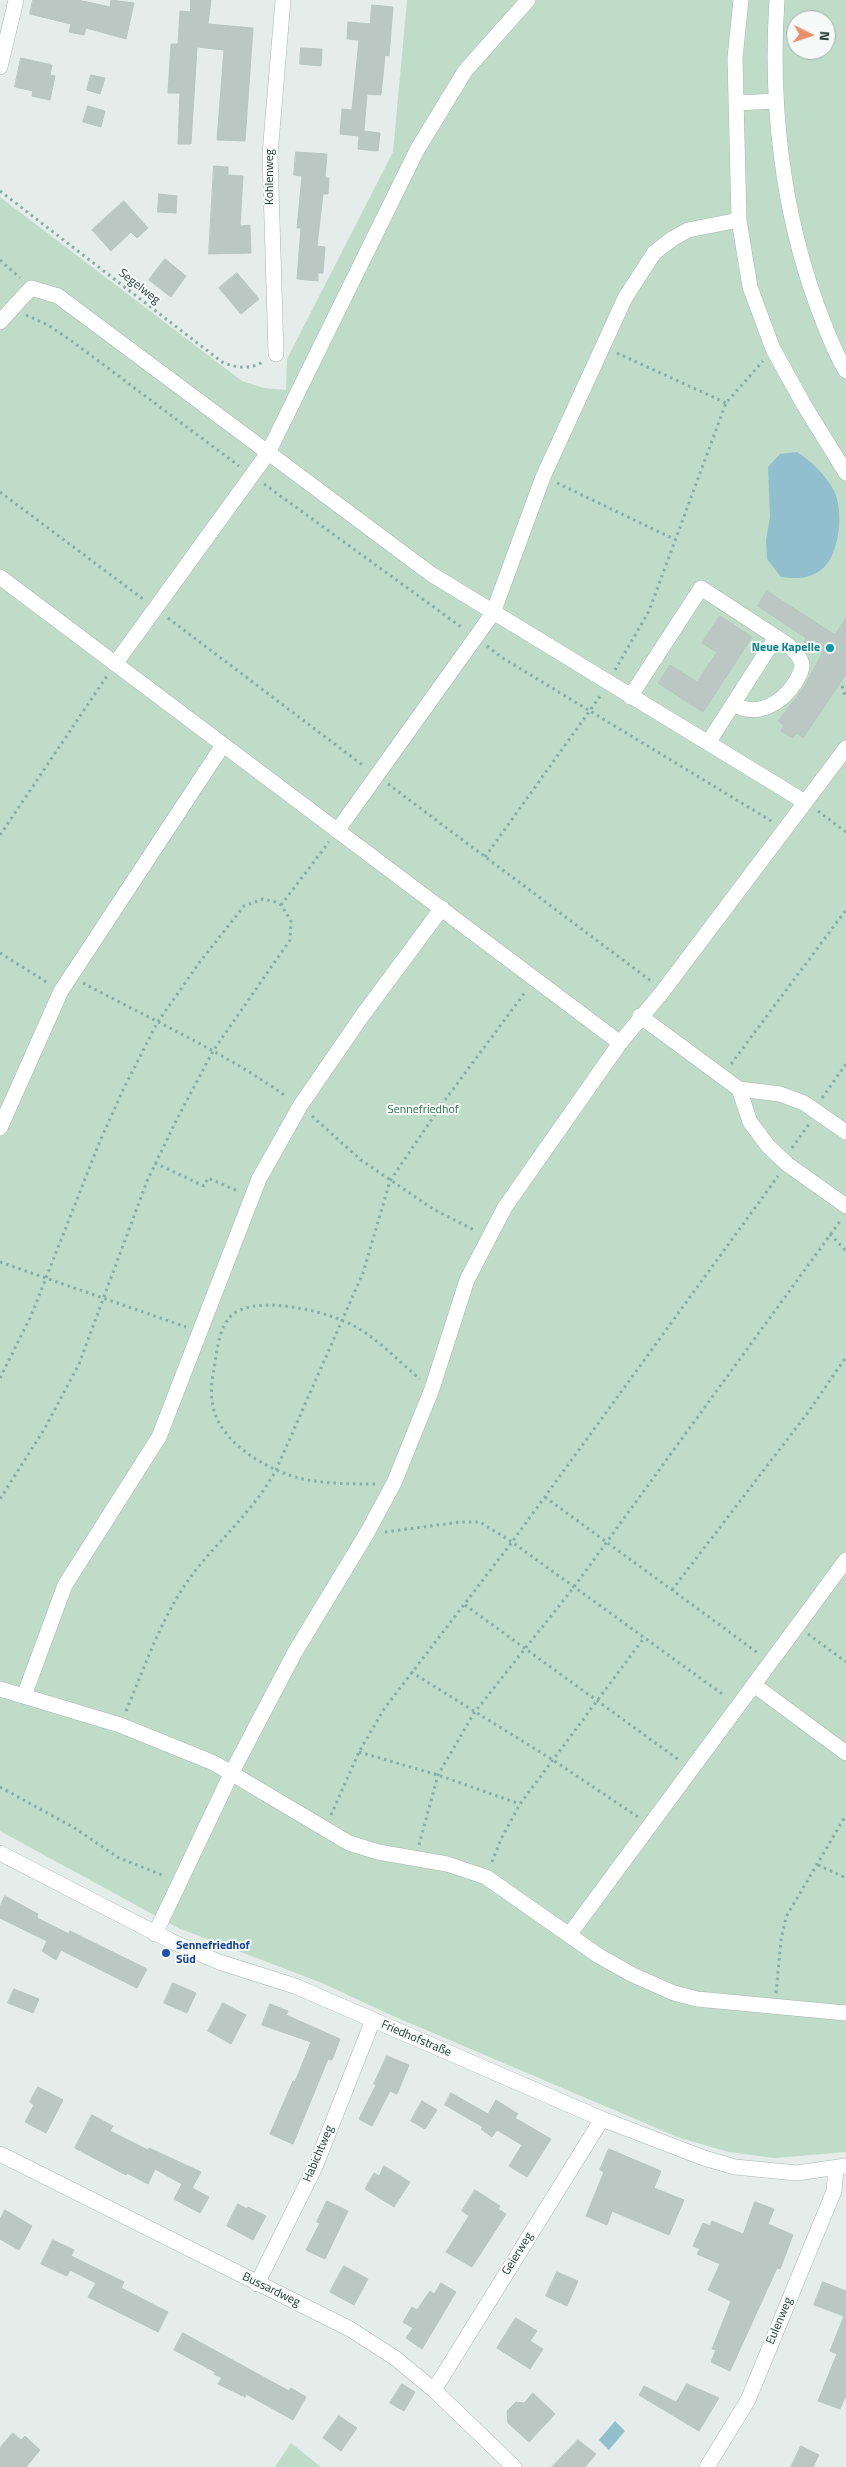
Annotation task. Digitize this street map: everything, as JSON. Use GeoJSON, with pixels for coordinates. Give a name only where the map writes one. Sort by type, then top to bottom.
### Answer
{"type":"FeatureCollection","features":[{"type":"Feature","properties":{"kind":"street"},"geometry":{"type":"LineString","coordinates":[[0,67],[16,0]]}},
{"type":"Feature","properties":{"kind":"street","name":"Kohlenweg"},"geometry":{"type":"LineString","coordinates":[[276,354],[270,154],[283,0]]}},
{"type":"Feature","properties":{"kind":"street"},"geometry":{"type":"LineString","coordinates":[[115,664],[268,454],[417,150],[465,71],[528,0]]}},
{"type":"Feature","properties":{"kind":"street"},"geometry":{"type":"LineString","coordinates":[[741,0],[735,58],[739,220],[750,287],[773,349],[804,405],[846,473]]}},
{"type":"Feature","properties":{"kind":"street"},"geometry":{"type":"LineString","coordinates":[[777,0],[774,49],[775,101],[788,195],[809,284],[826,329],[846,371]]}},
{"type":"Feature","properties":{"kind":"street"},"geometry":{"type":"LineString","coordinates":[[736,103],[775,101]]}},
{"type":"Feature","properties":{"kind":"street"},"geometry":{"type":"LineString","coordinates":[[337,831],[493,613],[543,477],[625,298],[654,253],[672,239],[688,230],[739,220]]}},
{"type":"Feature","properties":{"kind":"street"},"geometry":{"type":"LineString","coordinates":[[0,322],[30,288],[58,296],[268,454],[432,574],[630,697],[805,802]]}},
{"type":"Feature","properties":{"kind":"street"},"geometry":{"type":"LineString","coordinates":[[0,577],[620,1042]]}},
{"type":"Feature","properties":{"kind":"street"},"geometry":{"type":"LineString","coordinates":[[630,697],[700,588],[793,648],[802,662],[800,674],[788,693],[773,706],[753,711],[741,709],[733,704]]}},
{"type":"Feature","properties":{"kind":"street"},"geometry":{"type":"LineString","coordinates":[[708,743],[776,637]]}},
{"type":"Feature","properties":{"kind":"street"},"geometry":{"type":"LineString","coordinates":[[0,1128],[61,991],[223,745]]}},
{"type":"Feature","properties":{"kind":"street"},"geometry":{"type":"LineString","coordinates":[[155,1934],[232,1772],[294,1652],[367,1533],[394,1483],[432,1389],[442,1352],[467,1280],[505,1207],[620,1042],[663,990],[846,748]]}},
{"type":"Feature","properties":{"kind":"street"},"geometry":{"type":"LineString","coordinates":[[24,1696],[65,1585],[159,1437],[259,1179],[300,1106],[362,1016],[442,908]]}},
{"type":"Feature","properties":{"kind":"street"},"geometry":{"type":"LineString","coordinates":[[640,1016],[738,1089],[750,1122],[768,1146],[785,1162],[846,1206]]}},
{"type":"Feature","properties":{"kind":"street"},"geometry":{"type":"LineString","coordinates":[[738,1089],[780,1094],[816,1110],[846,1132]]}},
{"type":"Feature","properties":{"kind":"street"},"geometry":{"type":"LineString","coordinates":[[569,1934],[846,1560]]}},
{"type":"Feature","properties":{"kind":"street"},"geometry":{"type":"LineString","coordinates":[[754,1685],[846,1753]]}},
{"type":"Feature","properties":{"kind":"street"},"geometry":{"type":"LineString","coordinates":[[0,1689],[120,1725],[232,1772],[349,1843],[415,1860],[447,1864],[486,1876],[569,1934],[633,1975],[674,1993],[697,1999],[846,2013]]}},
{"type":"Feature","properties":{"kind":"street","name":"Friedhofstraße"},"geometry":{"type":"LineString","coordinates":[[0,1853],[155,1934],[219,1962],[295,1986],[602,2118],[704,2158],[735,2167],[797,2173],[841,2167]]}},
{"type":"Feature","properties":{"kind":"street","name":"Habichtweg"},"geometry":{"type":"LineString","coordinates":[[257,2284],[315,2167],[373,2020]]}},
{"type":"Feature","properties":{"kind":"street","name":"Geierweg"},"geometry":{"type":"LineString","coordinates":[[434,2390],[602,2118]]}},
{"type":"Feature","properties":{"kind":"street","name":"Bussardweg"},"geometry":{"type":"LineString","coordinates":[[0,2154],[350,2330],[394,2358],[434,2390],[514,2467]]}},
{"type":"Feature","properties":{"kind":"street","name":"Eulenweg"},"geometry":{"type":"LineString","coordinates":[[707,2467],[748,2400],[834,2191],[841,2167]]}},
{"type":"Feature","properties":{"kind":"path","name":"Segelweg"},"geometry":{"type":"LineString","coordinates":[[0,191],[222,362],[233,366],[246,367],[260,364],[276,354]]}},
{"type":"Feature","properties":{"kind":"path"},"geometry":{"type":"LineString","coordinates":[[0,260],[30,288]]}},
{"type":"Feature","properties":{"kind":"path"},"geometry":{"type":"LineString","coordinates":[[12,309],[48,325],[73,342],[252,476],[501,657],[765,816],[783,831]]}},
{"type":"Feature","properties":{"kind":"path"},"geometry":{"type":"LineString","coordinates":[[602,346],[726,403]]}},
{"type":"Feature","properties":{"kind":"path"},"geometry":{"type":"LineString","coordinates":[[485,857],[591,711],[649,611],[726,403],[773,349]]}},
{"type":"Feature","properties":{"kind":"path"},"geometry":{"type":"LineString","coordinates":[[543,477],[676,540]]}},
{"type":"Feature","properties":{"kind":"path"},"geometry":{"type":"LineString","coordinates":[[0,492],[663,990]]}},
{"type":"Feature","properties":{"kind":"path"},"geometry":{"type":"LineString","coordinates":[[0,835],[115,664]]}},
{"type":"Feature","properties":{"kind":"path"},"geometry":{"type":"LineString","coordinates":[[842,686],[846,698]]}},
{"type":"Feature","properties":{"kind":"path"},"geometry":{"type":"LineString","coordinates":[[805,802],[846,832]]}},
{"type":"Feature","properties":{"kind":"path"},"geometry":{"type":"LineString","coordinates":[[281,905],[337,831]]}},
{"type":"Feature","properties":{"kind":"path"},"geometry":{"type":"LineString","coordinates":[[0,1378],[31,1316],[44,1278],[122,1090],[158,1023],[199,963],[244,906],[263,899],[273,900],[281,905],[291,921],[290,940],[214,1051],[155,1163],[79,1364],[46,1428],[0,1500]]}},
{"type":"Feature","properties":{"kind":"path"},"geometry":{"type":"LineString","coordinates":[[722,1076],[846,910]]}},
{"type":"Feature","properties":{"kind":"path"},"geometry":{"type":"LineString","coordinates":[[0,953],[61,991]]}},
{"type":"Feature","properties":{"kind":"path"},"geometry":{"type":"LineString","coordinates":[[70,976],[258,1076],[300,1106],[361,1160],[390,1181],[433,1209],[489,1237]]}},
{"type":"Feature","properties":{"kind":"path"},"geometry":{"type":"LineString","coordinates":[[120,1725],[166,1618],[194,1572],[263,1495],[276,1470],[363,1273],[390,1181],[442,1104],[535,978]]}},
{"type":"Feature","properties":{"kind":"path"},"geometry":{"type":"LineString","coordinates":[[325,1829],[359,1752],[384,1710],[545,1497],[785,1162],[846,1064]]}},
{"type":"Feature","properties":{"kind":"path"},"geometry":{"type":"LineString","coordinates":[[155,1163],[204,1186],[208,1178],[252,1198]]}},
{"type":"Feature","properties":{"kind":"path"},"geometry":{"type":"LineString","coordinates":[[415,1860],[438,1775],[474,1713],[574,1586],[846,1213]]}},
{"type":"Feature","properties":{"kind":"path"},"geometry":{"type":"LineString","coordinates":[[830,1234],[846,1251]]}},
{"type":"Feature","properties":{"kind":"path"},"geometry":{"type":"LineString","coordinates":[[0,1262],[219,1339]]}},
{"type":"Feature","properties":{"kind":"path"},"geometry":{"type":"LineString","coordinates":[[394,1483],[345,1484],[303,1479],[276,1470],[247,1454],[229,1435],[215,1414],[211,1384],[219,1339],[229,1318],[253,1305],[283,1306],[341,1320],[359,1328],[432,1389]]}},
{"type":"Feature","properties":{"kind":"path"},"geometry":{"type":"LineString","coordinates":[[672,1590],[809,1411],[846,1357]]}},
{"type":"Feature","properties":{"kind":"path"},"geometry":{"type":"LineString","coordinates":[[545,1497],[771,1662]]}},
{"type":"Feature","properties":{"kind":"path"},"geometry":{"type":"LineString","coordinates":[[367,1533],[460,1522],[480,1522],[574,1586],[738,1706]]}},
{"type":"Feature","properties":{"kind":"path"},"geometry":{"type":"LineString","coordinates":[[465,1605],[692,1769]]}},
{"type":"Feature","properties":{"kind":"path"},"geometry":{"type":"LineString","coordinates":[[798,1627],[846,1662]]}},
{"type":"Feature","properties":{"kind":"path"},"geometry":{"type":"LineString","coordinates":[[486,1876],[501,1839],[520,1804],[644,1638]]}},
{"type":"Feature","properties":{"kind":"path"},"geometry":{"type":"LineString","coordinates":[[411,1672],[474,1713],[553,1760],[651,1825]]}},
{"type":"Feature","properties":{"kind":"path"},"geometry":{"type":"LineString","coordinates":[[359,1752],[438,1775],[520,1804]]}},
{"type":"Feature","properties":{"kind":"path"},"geometry":{"type":"LineString","coordinates":[[0,1787],[73,1827],[119,1858],[180,1880]]}},
{"type":"Feature","properties":{"kind":"path"},"geometry":{"type":"LineString","coordinates":[[775,2007],[781,1940],[786,1917],[846,1815]]}},
{"type":"Feature","properties":{"kind":"path"},"geometry":{"type":"LineString","coordinates":[[818,1864],[846,1878]]}},
{"type":"Feature","properties":{"kind":"green space","name":"Sennefriedhof"},"geometry":{"type":"Polygon","coordinates":[[[407,0],[846,0],[846,2152],[774,2158],[729,2152],[680,2138],[393,2016],[322,1983],[178,1928],[0,1831],[0,197],[242,381],[264,388],[286,390],[287,359],[393,152],[407,0]]]}},
{"type":"Feature","properties":{"kind":"green space"},"geometry":{"type":"Polygon","coordinates":[[[291,2443],[321,2467],[275,2467],[291,2443]]]}},
{"type":"Feature","properties":{"kind":"water"},"geometry":{"type":"Polygon","coordinates":[[[797,452],[827,479],[837,499],[839,521],[836,544],[827,563],[821,570],[812,575],[802,578],[791,578],[781,577],[767,559],[766,540],[770,517],[768,467],[780,454],[797,452]]]}},
{"type":"Feature","properties":{"kind":"water"},"geometry":{"type":"Polygon","coordinates":[[[615,2421],[625,2431],[609,2450],[599,2440],[615,2421]]]}},
{"type":"Feature","properties":{"kind":"building"},"geometry":{"type":"Polygon","coordinates":[[[33,0],[78,0],[110,7],[111,0],[134,3],[126,39],[86,28],[84,35],[69,32],[71,24],[30,14],[33,0]]]}},
{"type":"Feature","properties":{"kind":"building"},"geometry":{"type":"Polygon","coordinates":[[[191,0],[211,0],[208,24],[253,28],[245,141],[217,140],[224,50],[197,47],[191,144],[178,144],[180,93],[168,93],[171,44],[178,44],[180,11],[190,12],[191,0]]]}},
{"type":"Feature","properties":{"kind":"building"},"geometry":{"type":"Polygon","coordinates":[[[372,5],[393,7],[389,56],[385,55],[381,95],[367,94],[364,131],[380,133],[378,151],[358,149],[359,136],[340,134],[342,109],[352,110],[359,40],[347,39],[348,22],[370,24],[372,5]]]}},
{"type":"Feature","properties":{"kind":"building"},"geometry":{"type":"Polygon","coordinates":[[[301,48],[322,49],[321,66],[300,64],[301,48]]]}},
{"type":"Feature","properties":{"kind":"building"},"geometry":{"type":"Polygon","coordinates":[[[21,58],[52,65],[50,75],[55,76],[50,100],[32,96],[33,91],[15,87],[21,58]]]}},
{"type":"Feature","properties":{"kind":"building"},"geometry":{"type":"Polygon","coordinates":[[[91,75],[105,78],[100,94],[87,90],[91,75]]]}},
{"type":"Feature","properties":{"kind":"building"},"geometry":{"type":"Polygon","coordinates":[[[88,106],[105,111],[101,127],[83,122],[88,106]]]}},
{"type":"Feature","properties":{"kind":"building"},"geometry":{"type":"Polygon","coordinates":[[[296,152],[327,154],[325,178],[329,178],[328,194],[323,194],[317,246],[325,247],[323,273],[318,273],[318,281],[297,279],[301,228],[297,228],[302,176],[294,175],[296,152]]]}},
{"type":"Feature","properties":{"kind":"building"},"geometry":{"type":"Polygon","coordinates":[[[214,166],[228,167],[228,175],[243,176],[240,226],[250,225],[251,253],[209,254],[214,166]]]}},
{"type":"Feature","properties":{"kind":"building"},"geometry":{"type":"Polygon","coordinates":[[[159,194],[177,196],[176,213],[158,212],[159,194]]]}},
{"type":"Feature","properties":{"kind":"building"},"geometry":{"type":"Polygon","coordinates":[[[124,201],[148,228],[137,238],[131,232],[111,251],[92,230],[124,201]]]}},
{"type":"Feature","properties":{"kind":"building"},"geometry":{"type":"Polygon","coordinates":[[[165,259],[186,276],[171,297],[149,280],[165,259]]]}},
{"type":"Feature","properties":{"kind":"building"},"geometry":{"type":"Polygon","coordinates":[[[237,273],[259,299],[241,314],[219,288],[237,273]]]}},
{"type":"Feature","properties":{"kind":"building"},"geometry":{"type":"Polygon","coordinates":[[[767,591],[835,635],[846,618],[846,674],[803,738],[796,733],[793,738],[781,731],[784,725],[778,721],[803,689],[822,654],[804,642],[806,638],[758,606],[767,591]]]}},
{"type":"Feature","properties":{"kind":"building"},"geometry":{"type":"Polygon","coordinates":[[[720,616],[752,637],[703,712],[658,683],[670,665],[697,682],[717,652],[702,643],[720,616]]]}},
{"type":"Feature","properties":{"kind":"building"},"geometry":{"type":"Polygon","coordinates":[[[5,1896],[38,1914],[37,1918],[69,1934],[70,1931],[147,1969],[137,1988],[61,1950],[56,1960],[42,1951],[47,1941],[0,1918],[0,1907],[5,1896]]]}},
{"type":"Feature","properties":{"kind":"building"},"geometry":{"type":"Polygon","coordinates":[[[173,1983],[196,1993],[187,2013],[164,2003],[173,1983]]]}},
{"type":"Feature","properties":{"kind":"building"},"geometry":{"type":"Polygon","coordinates":[[[14,1989],[39,1999],[33,2013],[8,2003],[14,1989]]]}},
{"type":"Feature","properties":{"kind":"building"},"geometry":{"type":"Polygon","coordinates":[[[223,2003],[246,2015],[231,2044],[208,2031],[223,2003]]]}},
{"type":"Feature","properties":{"kind":"building"},"geometry":{"type":"Polygon","coordinates":[[[270,2004],[288,2011],[286,2015],[340,2039],[332,2060],[328,2059],[293,2144],[270,2134],[293,2081],[295,2082],[311,2042],[262,2025],[270,2004]]]}},
{"type":"Feature","properties":{"kind":"building"},"geometry":{"type":"Polygon","coordinates":[[[387,2056],[409,2065],[397,2094],[390,2091],[372,2126],[359,2119],[376,2085],[374,2084],[387,2056]]]}},
{"type":"Feature","properties":{"kind":"building"},"geometry":{"type":"Polygon","coordinates":[[[38,2087],[63,2100],[46,2133],[25,2122],[34,2105],[30,2102],[38,2087]]]}},
{"type":"Feature","properties":{"kind":"building"},"geometry":{"type":"Polygon","coordinates":[[[451,2093],[488,2114],[496,2100],[518,2114],[515,2118],[551,2139],[527,2177],[509,2166],[522,2145],[497,2130],[492,2137],[481,2129],[483,2127],[445,2105],[451,2093]]]}},
{"type":"Feature","properties":{"kind":"building"},"geometry":{"type":"Polygon","coordinates":[[[422,2101],[437,2110],[425,2129],[411,2121],[422,2101]]]}},
{"type":"Feature","properties":{"kind":"building"},"geometry":{"type":"Polygon","coordinates":[[[92,2115],[113,2126],[110,2131],[148,2150],[149,2148],[201,2172],[192,2188],[209,2197],[200,2213],[174,2199],[182,2184],[155,2169],[148,2184],[127,2173],[126,2175],[75,2148],[92,2115]]]}},
{"type":"Feature","properties":{"kind":"building"},"geometry":{"type":"Polygon","coordinates":[[[609,2149],[661,2171],[654,2188],[684,2200],[669,2235],[612,2211],[607,2225],[586,2216],[604,2172],[600,2170],[609,2149]]]}},
{"type":"Feature","properties":{"kind":"building"},"geometry":{"type":"Polygon","coordinates":[[[384,2166],[410,2182],[394,2207],[365,2189],[374,2173],[379,2176],[384,2166]]]}},
{"type":"Feature","properties":{"kind":"building"},"geometry":{"type":"Polygon","coordinates":[[[475,2190],[500,2206],[498,2209],[506,2214],[472,2267],[446,2252],[469,2216],[462,2211],[475,2190]]]}},
{"type":"Feature","properties":{"kind":"building"},"geometry":{"type":"Polygon","coordinates":[[[327,2201],[348,2211],[325,2259],[306,2250],[320,2223],[317,2222],[327,2201]]]}},
{"type":"Feature","properties":{"kind":"building"},"geometry":{"type":"Polygon","coordinates":[[[755,2202],[774,2209],[768,2224],[793,2235],[780,2269],[777,2268],[730,2371],[711,2362],[716,2350],[712,2349],[731,2301],[708,2290],[720,2264],[697,2254],[700,2249],[693,2246],[703,2223],[710,2226],[712,2221],[743,2234],[755,2202]]]}},
{"type":"Feature","properties":{"kind":"building"},"geometry":{"type":"Polygon","coordinates":[[[238,2204],[266,2216],[253,2240],[227,2226],[238,2204]]]}},
{"type":"Feature","properties":{"kind":"building"},"geometry":{"type":"Polygon","coordinates":[[[5,2210],[32,2226],[19,2250],[0,2239],[0,2220],[5,2210]]]}},
{"type":"Feature","properties":{"kind":"building"},"geometry":{"type":"Polygon","coordinates":[[[53,2240],[74,2250],[71,2256],[124,2282],[121,2288],[168,2312],[158,2332],[88,2297],[96,2283],[70,2270],[67,2276],[41,2264],[53,2240]]]}},
{"type":"Feature","properties":{"kind":"building"},"geometry":{"type":"Polygon","coordinates":[[[344,2266],[368,2279],[354,2305],[330,2292],[344,2266]]]}},
{"type":"Feature","properties":{"kind":"building"},"geometry":{"type":"Polygon","coordinates":[[[557,2272],[578,2281],[567,2306],[546,2296],[557,2272]]]}},
{"type":"Feature","properties":{"kind":"building"},"geometry":{"type":"Polygon","coordinates":[[[823,2282],[846,2291],[846,2395],[840,2409],[818,2401],[837,2354],[830,2351],[844,2316],[814,2305],[823,2282]]]}},
{"type":"Feature","properties":{"kind":"building"},"geometry":{"type":"Polygon","coordinates":[[[441,2283],[456,2292],[422,2349],[406,2338],[413,2328],[403,2322],[412,2307],[417,2310],[430,2291],[434,2294],[441,2283]]]}},
{"type":"Feature","properties":{"kind":"building"},"geometry":{"type":"Polygon","coordinates":[[[516,2318],[537,2331],[530,2341],[543,2349],[530,2369],[497,2348],[516,2318]]]}},
{"type":"Feature","properties":{"kind":"building"},"geometry":{"type":"Polygon","coordinates":[[[183,2333],[289,2391],[291,2388],[306,2397],[293,2420],[246,2394],[245,2397],[218,2384],[222,2378],[214,2374],[215,2372],[174,2350],[183,2333]]]}},
{"type":"Feature","properties":{"kind":"building"},"geometry":{"type":"Polygon","coordinates":[[[402,2384],[415,2392],[404,2411],[390,2403],[402,2384]]]}},
{"type":"Feature","properties":{"kind":"building"},"geometry":{"type":"Polygon","coordinates":[[[687,2384],[719,2398],[699,2431],[639,2395],[644,2386],[676,2402],[687,2384]]]}},
{"type":"Feature","properties":{"kind":"building"},"geometry":{"type":"Polygon","coordinates":[[[533,2393],[555,2414],[529,2442],[508,2423],[507,2411],[516,2402],[524,2403],[533,2393]]]}},
{"type":"Feature","properties":{"kind":"building"},"geometry":{"type":"Polygon","coordinates":[[[339,2416],[357,2428],[341,2451],[323,2438],[339,2416]]]}},
{"type":"Feature","properties":{"kind":"building"},"geometry":{"type":"Polygon","coordinates":[[[13,2433],[21,2440],[25,2436],[40,2450],[26,2467],[0,2467],[0,2448],[13,2433]]]}},
{"type":"Feature","properties":{"kind":"building"},"geometry":{"type":"Polygon","coordinates":[[[578,2440],[596,2454],[585,2467],[552,2467],[578,2440]]]}},
{"type":"Feature","properties":{"kind":"building"},"geometry":{"type":"Polygon","coordinates":[[[801,2446],[819,2455],[813,2467],[791,2467],[801,2446]]]}},
{"type":"Feature","properties":{"kind":"place","name":"Neue Kapelle"},"geometry":{"type":"Point","coordinates":[830,648]}},
{"type":"Feature","properties":{"kind":"place","name":"Sennefriedhof Süd"},"geometry":{"type":"Point","coordinates":[166,1953]}}]}
